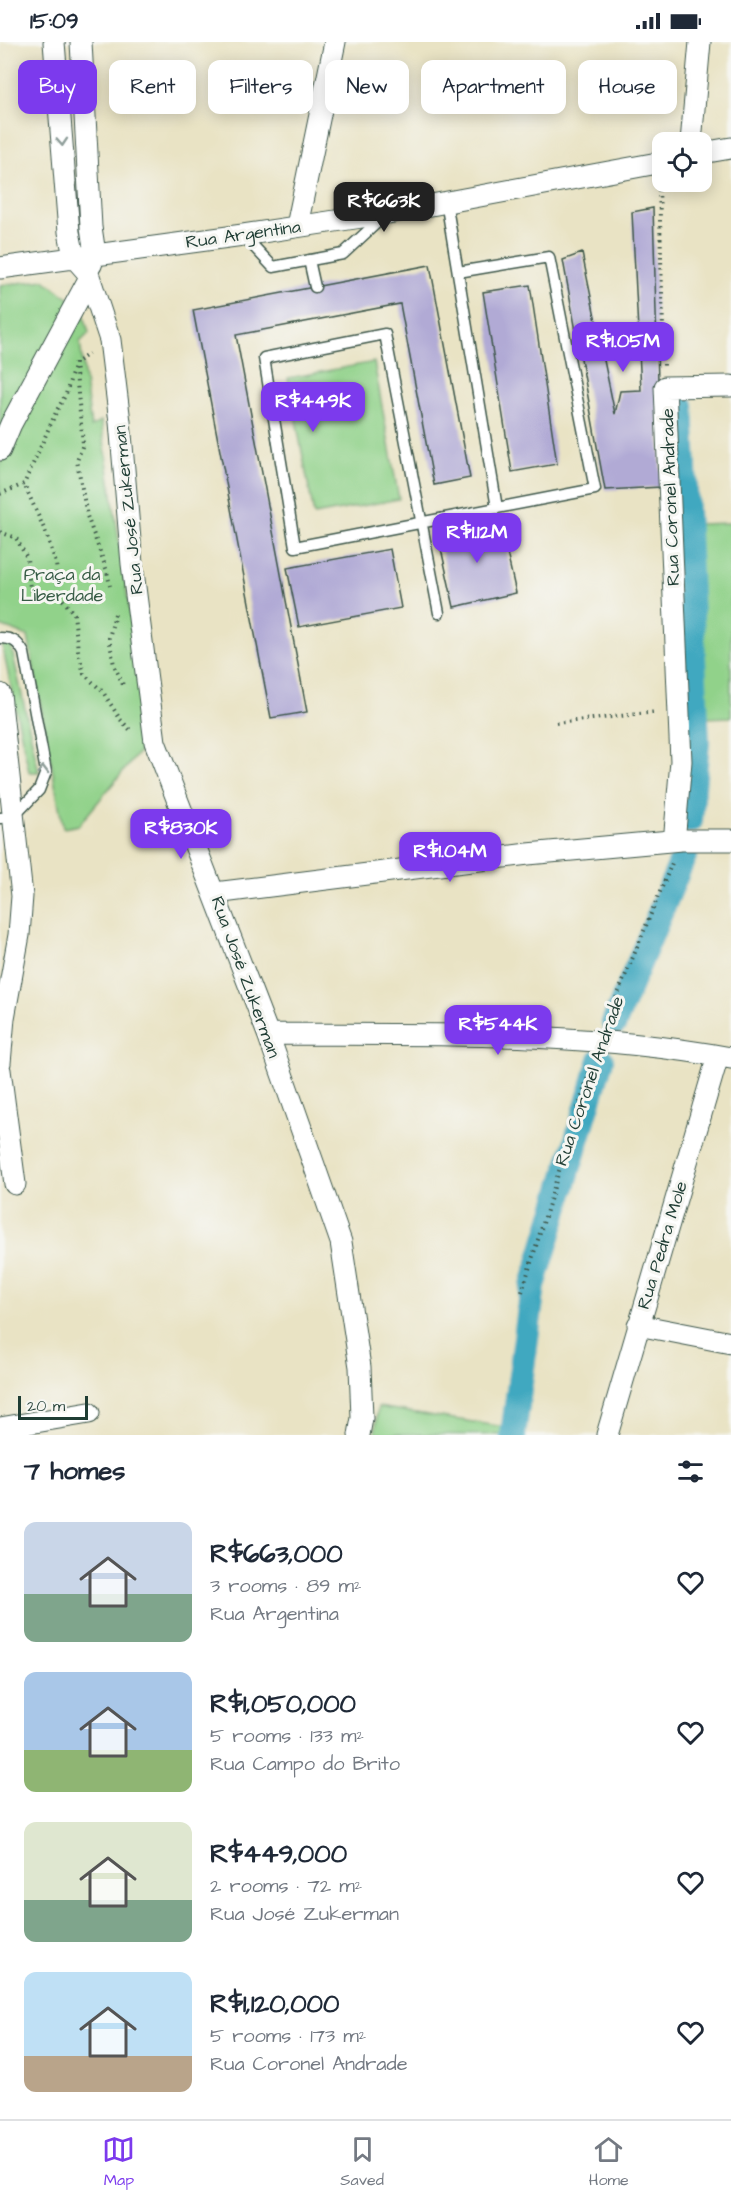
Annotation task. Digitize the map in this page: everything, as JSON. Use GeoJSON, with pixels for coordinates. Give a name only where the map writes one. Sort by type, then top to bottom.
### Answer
{"type":"FeatureCollection","features":[{"type":"Feature","properties":{"kind":"street","name":"Rua José Zukerman"},"geometry":{"type":"LineString","coordinates":[[54,42],[69,232],[87,266],[110,340],[120,422],[132,564],[155,741],[268,1034],[341,1242],[360,1367],[362,1418],[360,1435]]}},
{"type":"Feature","properties":{"kind":"street","name":"Rua José Zukerman"},"geometry":{"type":"LineString","coordinates":[[81,42],[91,227],[87,266]]}},
{"type":"Feature","properties":{"kind":"street"},"geometry":{"type":"LineString","coordinates":[[297,226],[335,42]]}},
{"type":"Feature","properties":{"kind":"street"},"geometry":{"type":"LineString","coordinates":[[692,132],[700,42]]}},
{"type":"Feature","properties":{"kind":"street"},"geometry":{"type":"LineString","coordinates":[[712,151],[731,148]]}},
{"type":"Feature","properties":{"kind":"street","name":"Rua Argentina"},"geometry":{"type":"LineString","coordinates":[[0,268],[87,266],[243,235],[388,213],[652,165]]}},
{"type":"Feature","properties":{"kind":"street"},"geometry":{"type":"LineString","coordinates":[[0,450],[10,424],[87,266]]}},
{"type":"Feature","properties":{"kind":"street"},"geometry":{"type":"LineString","coordinates":[[665,387],[731,386]]}},
{"type":"Feature","properties":{"kind":"street","name":"Rua Coronel Andrade"},"geometry":{"type":"LineString","coordinates":[[665,387],[681,761],[678,836]]}},
{"type":"Feature","properties":{"kind":"street"},"geometry":{"type":"LineString","coordinates":[[0,694],[7,818],[22,896],[19,935],[6,1008],[0,1063]]}},
{"type":"Feature","properties":{"kind":"street"},"geometry":{"type":"LineString","coordinates":[[215,892],[678,836],[731,840]]}},
{"type":"Feature","properties":{"kind":"street"},"geometry":{"type":"LineString","coordinates":[[268,1034],[498,1036],[599,1041],[725,1057]]}},
{"type":"Feature","properties":{"kind":"street","name":"Rua Pedra Mole"},"geometry":{"type":"LineString","coordinates":[[607,1435],[638,1325],[725,1057]]}},
{"type":"Feature","properties":{"kind":"street"},"geometry":{"type":"LineString","coordinates":[[0,1070],[15,1184]]}},
{"type":"Feature","properties":{"kind":"street"},"geometry":{"type":"LineString","coordinates":[[638,1325],[731,1344]]}},
{"type":"Feature","properties":{"kind":"street"},"geometry":{"type":"LineString","coordinates":[[0,1428],[89,1413]]}},
{"type":"Feature","properties":{"kind":"lane"},"geometry":{"type":"LineString","coordinates":[[446,201],[497,508]]}},
{"type":"Feature","properties":{"kind":"lane"},"geometry":{"type":"LineString","coordinates":[[243,235],[273,267],[343,254],[388,213]]}},
{"type":"Feature","properties":{"kind":"lane"},"geometry":{"type":"LineString","coordinates":[[439,613],[423,522],[385,334],[264,358],[295,547],[423,522],[595,489],[549,257],[458,272]]}},
{"type":"Feature","properties":{"kind":"lane"},"geometry":{"type":"LineString","coordinates":[[309,260],[315,287]]}},
{"type":"Feature","properties":{"kind":"lane"},"geometry":{"type":"LineString","coordinates":[[0,638],[13,639],[24,653],[46,772],[39,790],[7,818]]}},
{"type":"Feature","properties":{"kind":"path","name":"Rua Coronel Andrade"},"geometry":{"type":"LineString","coordinates":[[662,192],[665,387]]}},
{"type":"Feature","properties":{"kind":"path"},"geometry":{"type":"LineString","coordinates":[[0,494],[24,484],[66,394],[75,363],[110,340]]}},
{"type":"Feature","properties":{"kind":"path"},"geometry":{"type":"LineString","coordinates":[[75,363],[83,444],[77,461],[87,516],[107,571],[111,592]]}},
{"type":"Feature","properties":{"kind":"path"},"geometry":{"type":"LineString","coordinates":[[24,484],[46,532],[56,563],[59,595],[74,614],[78,650],[84,674],[103,692],[120,719],[133,734]]}},
{"type":"Feature","properties":{"kind":"path"},"geometry":{"type":"LineString","coordinates":[[0,531],[16,538],[27,558],[30,588],[38,597],[50,599],[59,595]]}},
{"type":"Feature","properties":{"kind":"path"},"geometry":{"type":"LineString","coordinates":[[116,613],[109,638],[114,665],[129,697]]}},
{"type":"Feature","properties":{"kind":"path"},"geometry":{"type":"LineString","coordinates":[[556,723],[679,710]]}},
{"type":"Feature","properties":{"kind":"path","name":"Rua Coronel Andrade"},"geometry":{"type":"LineString","coordinates":[[522,1292],[599,1041],[678,836]]}},
{"type":"Feature","properties":{"kind":"green space","name":"Praça da Liberdade"},"geometry":{"type":"Polygon","coordinates":[[[44,280],[82,308],[89,333],[80,342],[91,427],[101,421],[149,740],[79,825],[63,828],[28,636],[0,626],[0,285],[44,280]]]}},
{"type":"Feature","properties":{"kind":"green space"},"geometry":{"type":"Polygon","coordinates":[[[374,362],[399,499],[314,515],[288,378],[374,362]]]}},
{"type":"Feature","properties":{"kind":"green space"},"geometry":{"type":"Polygon","coordinates":[[[731,523],[731,717],[704,718],[698,524],[731,523]]]}},
{"type":"Feature","properties":{"kind":"green space"},"geometry":{"type":"Polygon","coordinates":[[[1,640],[10,641],[39,772],[29,772],[1,640]]]}},
{"type":"Feature","properties":{"kind":"green space"},"geometry":{"type":"Polygon","coordinates":[[[378,1407],[505,1427],[503,1435],[375,1434],[378,1407]]]}},
{"type":"Feature","properties":{"kind":"building"},"geometry":{"type":"Polygon","coordinates":[[[653,208],[661,487],[605,490],[563,260],[582,253],[615,414],[620,391],[641,390],[632,212],[653,208]]]}},
{"type":"Feature","properties":{"kind":"building"},"geometry":{"type":"Polygon","coordinates":[[[430,265],[470,478],[434,485],[400,304],[236,335],[307,712],[271,718],[193,310],[430,265]]]}},
{"type":"Feature","properties":{"kind":"building"},"geometry":{"type":"Polygon","coordinates":[[[530,285],[557,464],[512,472],[483,292],[530,285]]]}},
{"type":"Feature","properties":{"kind":"building"},"geometry":{"type":"Polygon","coordinates":[[[500,522],[516,593],[454,607],[438,535],[500,522]]]}},
{"type":"Feature","properties":{"kind":"building"},"geometry":{"type":"Polygon","coordinates":[[[390,549],[401,608],[299,627],[287,568],[390,549]]]}},
{"type":"Feature","properties":{"kind":"waterway"},"geometry":{"type":"LineString","coordinates":[[681,406],[697,742],[690,820]]}},
{"type":"Feature","properties":{"kind":"waterway"},"geometry":{"type":"LineString","coordinates":[[614,1023],[686,851]]}},
{"type":"Feature","properties":{"kind":"waterway"},"geometry":{"type":"LineString","coordinates":[[513,1435],[533,1286],[601,1060]]}}]}
